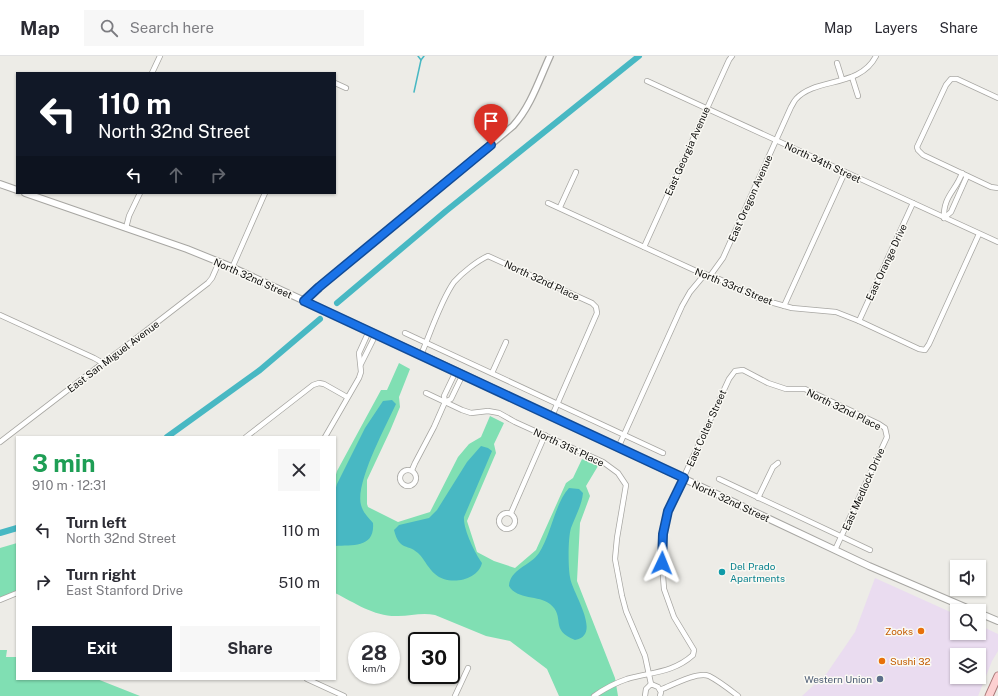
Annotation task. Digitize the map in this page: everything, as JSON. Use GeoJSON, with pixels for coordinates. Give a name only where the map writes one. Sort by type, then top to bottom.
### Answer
{"type":"FeatureCollection","features":[{"type":"Feature","properties":{"kind":"main road"},"geometry":{"type":"LineString","coordinates":[[0,184],[16,190]]}},
{"type":"Feature","properties":{"kind":"main road","name":"North 32nd Street"},"geometry":{"type":"LineString","coordinates":[[29,194],[187,249],[219,262],[456,371],[869,566],[958,604]]}},
{"type":"Feature","properties":{"kind":"main road"},"geometry":{"type":"LineString","coordinates":[[986,616],[998,621]]}},
{"type":"Feature","properties":{"kind":"main road"},"geometry":{"type":"LineString","coordinates":[[989,696],[998,676]]}},
{"type":"Feature","properties":{"kind":"street"},"geometry":{"type":"LineString","coordinates":[[152,72],[160,56]]}},
{"type":"Feature","properties":{"kind":"street"},"geometry":{"type":"LineString","coordinates":[[304,301],[513,126],[520,119],[530,102],[550,56]]}},
{"type":"Feature","properties":{"kind":"street","name":"East Georgia Avenue"},"geometry":{"type":"LineString","coordinates":[[644,247],[732,56]]}},
{"type":"Feature","properties":{"kind":"street","name":"East Oregon Avenue"},"geometry":{"type":"LineString","coordinates":[[710,276],[723,258],[796,98],[811,89],[852,77],[863,72],[873,63],[876,56]]}},
{"type":"Feature","properties":{"kind":"street"},"geometry":{"type":"LineString","coordinates":[[838,64],[842,79]]}},
{"type":"Feature","properties":{"kind":"street"},"geometry":{"type":"LineString","coordinates":[[852,77],[858,96]]}},
{"type":"Feature","properties":{"kind":"street"},"geometry":{"type":"LineString","coordinates":[[998,98],[957,79],[951,79],[946,85],[918,147],[918,150],[923,155],[991,187],[998,188]]}},
{"type":"Feature","properties":{"kind":"street","name":"North 34th Street"},"geometry":{"type":"LineString","coordinates":[[647,81],[998,242]]}},
{"type":"Feature","properties":{"kind":"street"},"geometry":{"type":"LineString","coordinates":[[336,83],[346,88]]}},
{"type":"Feature","properties":{"kind":"street"},"geometry":{"type":"LineString","coordinates":[[560,207],[576,172]]}},
{"type":"Feature","properties":{"kind":"street"},"geometry":{"type":"LineString","coordinates":[[784,306],[844,172]]}},
{"type":"Feature","properties":{"kind":"street"},"geometry":{"type":"LineString","coordinates":[[944,218],[944,210],[949,196],[960,181],[962,174]]}},
{"type":"Feature","properties":{"kind":"street"},"geometry":{"type":"LineString","coordinates":[[944,218],[951,212],[968,176]]}},
{"type":"Feature","properties":{"kind":"street"},"geometry":{"type":"LineString","coordinates":[[126,228],[129,216],[140,194]]}},
{"type":"Feature","properties":{"kind":"street"},"geometry":{"type":"LineString","coordinates":[[232,268],[265,194]]}},
{"type":"Feature","properties":{"kind":"street"},"geometry":{"type":"LineString","coordinates":[[949,196],[957,200]]}},
{"type":"Feature","properties":{"kind":"street","name":"North 33rd Street"},"geometry":{"type":"LineString","coordinates":[[548,203],[560,207],[644,247],[758,298],[784,306],[836,312],[859,321],[919,350],[925,350],[929,344],[979,234]]}},
{"type":"Feature","properties":{"kind":"street","name":"East Orange Drive"},"geometry":{"type":"LineString","coordinates":[[859,321],[913,203]]}},
{"type":"Feature","properties":{"kind":"street","name":"North 32nd Place"},"geometry":{"type":"LineString","coordinates":[[426,343],[445,298],[454,282],[475,264],[488,256],[592,303],[596,307],[597,313],[557,404]]}},
{"type":"Feature","properties":{"kind":"street","name":"East San Miguel Avenue"},"geometry":{"type":"LineString","coordinates":[[0,442],[208,283],[212,278],[219,262]]}},
{"type":"Feature","properties":{"kind":"street"},"geometry":{"type":"LineString","coordinates":[[618,448],[680,310],[690,292],[705,274]]}},
{"type":"Feature","properties":{"kind":"street"},"geometry":{"type":"LineString","coordinates":[[0,315],[103,363]]}},
{"type":"Feature","properties":{"kind":"street"},"geometry":{"type":"LineString","coordinates":[[326,436],[361,372],[359,353],[369,331]]}},
{"type":"Feature","properties":{"kind":"street"},"geometry":{"type":"LineString","coordinates":[[405,333],[663,453]]}},
{"type":"Feature","properties":{"kind":"street"},"geometry":{"type":"LineString","coordinates":[[361,364],[376,334]]}},
{"type":"Feature","properties":{"kind":"street"},"geometry":{"type":"LineString","coordinates":[[492,373],[506,342]]}},
{"type":"Feature","properties":{"kind":"street"},"geometry":{"type":"LineString","coordinates":[[421,355],[426,343]]}},
{"type":"Feature","properties":{"kind":"street","name":"North 32nd Place"},"geometry":{"type":"LineString","coordinates":[[735,371],[743,370],[768,383],[786,389],[805,389],[885,428]]}},
{"type":"Feature","properties":{"kind":"street"},"geometry":{"type":"LineString","coordinates":[[412,470],[445,402],[444,396],[456,371]]}},
{"type":"Feature","properties":{"kind":"street","name":"East Colter Street"},"geometry":{"type":"LineString","coordinates":[[594,696],[607,687],[626,679],[678,666],[693,655],[694,650],[674,617],[664,589],[663,534],[668,511],[728,379],[735,371]]}},
{"type":"Feature","properties":{"kind":"street"},"geometry":{"type":"LineString","coordinates":[[445,402],[451,399],[462,374]]}},
{"type":"Feature","properties":{"kind":"street"},"geometry":{"type":"LineString","coordinates":[[247,436],[313,384],[324,384],[347,397]]}},
{"type":"Feature","properties":{"kind":"street"},"geometry":{"type":"LineString","coordinates":[[447,390],[454,393]]}},
{"type":"Feature","properties":{"kind":"street","name":"North 31st Place"},"geometry":{"type":"LineString","coordinates":[[426,394],[470,413],[488,411],[499,413],[545,436],[603,462],[618,473],[626,485],[615,559],[626,611],[646,656],[651,684]]}},
{"type":"Feature","properties":{"kind":"street"},"geometry":{"type":"LineString","coordinates":[[552,416],[557,404]]}},
{"type":"Feature","properties":{"kind":"street","name":"East Medlock Drive"},"geometry":{"type":"LineString","coordinates":[[835,550],[886,437],[885,428]]}},
{"type":"Feature","properties":{"kind":"street"},"geometry":{"type":"LineString","coordinates":[[511,513],[545,436]]}},
{"type":"Feature","properties":{"kind":"street"},"geometry":{"type":"LineString","coordinates":[[758,498],[773,467],[778,463]]}},
{"type":"Feature","properties":{"kind":"street","name":"North 32nd Street"},"geometry":{"type":"LineString","coordinates":[[719,480],[870,550]]}},
{"type":"Feature","properties":{"kind":"street"},"geometry":{"type":"LineString","coordinates":[[0,600],[16,594]]}},
{"type":"Feature","properties":{"kind":"street"},"geometry":{"type":"LineString","coordinates":[[455,696],[468,668]]}},
{"type":"Feature","properties":{"kind":"street"},"geometry":{"type":"LineString","coordinates":[[660,690],[690,677],[707,675],[738,696]]}},
{"type":"Feature","properties":{"kind":"street"},"geometry":{"type":"LineString","coordinates":[[309,680],[344,696]]}},
{"type":"Feature","properties":{"kind":"street"},"geometry":{"type":"LineString","coordinates":[[645,696],[646,689],[651,684],[656,685],[660,690],[660,696]]}},
{"type":"Feature","properties":{"kind":"shaded area"},"geometry":{"type":"Polygon","coordinates":[[[875,578],[950,612],[950,640],[986,640],[986,628],[998,634],[998,651],[986,676],[986,648],[950,648],[950,684],[983,684],[978,696],[802,696],[827,673],[855,632],[875,578]]]}},
{"type":"Feature","properties":{"kind":"green space"},"geometry":{"type":"Polygon","coordinates":[[[399,363],[410,369],[399,397],[400,407],[367,480],[368,507],[398,522],[430,512],[458,457],[469,444],[481,437],[490,416],[504,423],[494,444],[496,453],[467,521],[477,552],[494,561],[515,568],[536,550],[566,483],[573,478],[582,459],[598,466],[586,486],[590,496],[580,523],[577,581],[615,678],[618,696],[559,696],[547,669],[510,641],[486,636],[435,615],[421,614],[390,616],[373,612],[336,594],[336,474],[381,390],[387,390],[399,363]]]}},
{"type":"Feature","properties":{"kind":"green space"},"geometry":{"type":"Polygon","coordinates":[[[16,543],[16,591],[0,600],[0,548],[16,543]]]}},
{"type":"Feature","properties":{"kind":"green space"},"geometry":{"type":"Polygon","coordinates":[[[0,650],[7,650],[6,657],[16,657],[16,680],[100,680],[140,696],[0,696],[0,650]]]}},
{"type":"Feature","properties":{"kind":"water"},"geometry":{"type":"Polygon","coordinates":[[[392,400],[396,404],[372,454],[360,495],[362,508],[373,523],[373,531],[367,541],[362,544],[336,546],[337,484],[365,428],[383,401],[392,400]]]}},
{"type":"Feature","properties":{"kind":"water"},"geometry":{"type":"Polygon","coordinates":[[[481,446],[492,451],[464,517],[464,522],[467,534],[482,563],[475,574],[469,578],[455,581],[447,580],[435,574],[416,551],[402,545],[396,537],[394,530],[399,525],[429,518],[437,510],[467,462],[481,446]]]}},
{"type":"Feature","properties":{"kind":"water"},"geometry":{"type":"Polygon","coordinates":[[[569,488],[579,489],[583,493],[580,506],[571,528],[569,545],[570,577],[586,622],[586,630],[583,637],[575,640],[562,632],[555,609],[550,604],[540,599],[517,593],[509,586],[510,580],[513,576],[539,553],[547,537],[560,502],[569,488]]]}},
{"type":"Feature","properties":{"kind":"waterway"},"geometry":{"type":"LineString","coordinates":[[418,56],[421,60]]}},
{"type":"Feature","properties":{"kind":"waterway"},"geometry":{"type":"LineString","coordinates":[[414,92],[421,60],[424,56]]}},
{"type":"Feature","properties":{"kind":"waterway"},"geometry":{"type":"LineString","coordinates":[[337,303],[446,211],[639,56]]}},
{"type":"Feature","properties":{"kind":"waterway"},"geometry":{"type":"LineString","coordinates":[[168,436],[260,370],[320,319]]}},
{"type":"Feature","properties":{"kind":"waterway"},"geometry":{"type":"LineString","coordinates":[[0,533],[16,528]]}},
{"type":"Feature","properties":{"kind":"place","name":"Del Prado Apartments"},"geometry":{"type":"Point","coordinates":[722,572]}},
{"type":"Feature","properties":{"kind":"place","name":"Zooks"},"geometry":{"type":"Point","coordinates":[921,631]}},
{"type":"Feature","properties":{"kind":"place","name":"Sushi 32"},"geometry":{"type":"Point","coordinates":[882,661]}},
{"type":"Feature","properties":{"kind":"place","name":"Western Union"},"geometry":{"type":"Point","coordinates":[880,679]}},
{"type":"Feature","properties":{"kind":"route"},"geometry":{"type":"LineString","coordinates":[[491,145],[304,301],[684,478],[668,511],[663,534],[662,563]]}}]}
